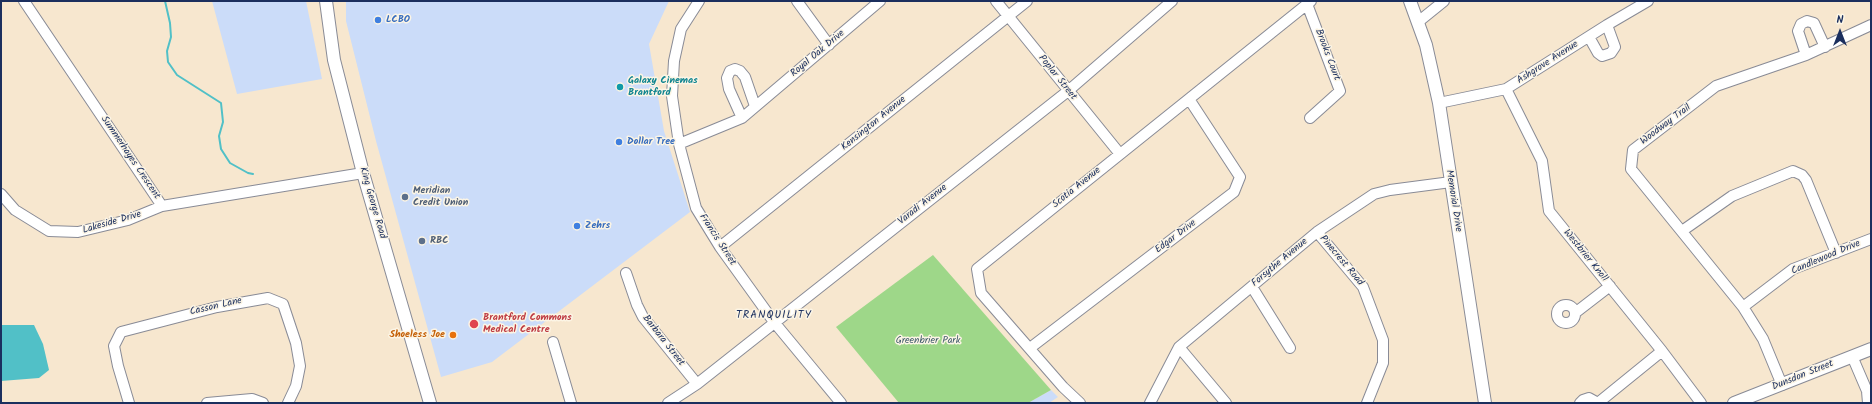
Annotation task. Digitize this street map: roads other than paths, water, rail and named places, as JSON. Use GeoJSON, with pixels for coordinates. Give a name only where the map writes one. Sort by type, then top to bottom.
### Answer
{"type":"FeatureCollection","features":[{"type":"Feature","properties":{"kind":"main road","name":"King George Road"},"geometry":{"type":"LineString","coordinates":[[326,1],[334,60],[363,173],[430,403]]}},
{"type":"Feature","properties":{"kind":"main road","name":"Memorial Drive"},"geometry":{"type":"LineString","coordinates":[[1410,1],[1426,45],[1439,103],[1485,403]]}},
{"type":"Feature","properties":{"kind":"main road","name":"Dunsdon Street"},"geometry":{"type":"LineString","coordinates":[[1734,403],[1871,349]]}},
{"type":"Feature","properties":{"kind":"street","name":"Summerhayes Crescent"},"geometry":{"type":"LineString","coordinates":[[24,1],[162,206],[363,173]]}},
{"type":"Feature","properties":{"kind":"street","name":"Francis Street"},"geometry":{"type":"LineString","coordinates":[[699,1],[681,29],[674,60],[672,96],[679,144],[696,208],[720,247],[774,322],[836,401]]}},
{"type":"Feature","properties":{"kind":"street"},"geometry":{"type":"LineString","coordinates":[[797,1],[829,46]]}},
{"type":"Feature","properties":{"kind":"street","name":"Royal Oak Drive"},"geometry":{"type":"LineString","coordinates":[[679,144],[742,118],[829,46],[880,1]]}},
{"type":"Feature","properties":{"kind":"street","name":"Poplar Street"},"geometry":{"type":"LineString","coordinates":[[996,1],[1120,154]]}},
{"type":"Feature","properties":{"kind":"street","name":"Kensington Avenue"},"geometry":{"type":"LineString","coordinates":[[720,247],[1027,1]]}},
{"type":"Feature","properties":{"kind":"street","name":"Varadi Avenue"},"geometry":{"type":"LineString","coordinates":[[668,403],[697,384],[1068,91],[1172,1]]}},
{"type":"Feature","properties":{"kind":"street"},"geometry":{"type":"LineString","coordinates":[[1418,22],[1444,1]]}},
{"type":"Feature","properties":{"kind":"street","name":"Ashgrove Avenue"},"geometry":{"type":"LineString","coordinates":[[1439,103],[1506,89],[1648,1]]}},
{"type":"Feature","properties":{"kind":"street","name":"Scotia Avenue"},"geometry":{"type":"LineString","coordinates":[[1080,403],[1063,387],[981,293],[977,269],[1309,2]]}},
{"type":"Feature","properties":{"kind":"street","name":"Brooks Court"},"geometry":{"type":"LineString","coordinates":[[1309,2],[1340,91],[1310,118]]}},
{"type":"Feature","properties":{"kind":"street"},"geometry":{"type":"LineString","coordinates":[[1806,55],[1798,31],[1801,24],[1807,21],[1814,23],[1825,47]]}},
{"type":"Feature","properties":{"kind":"street"},"geometry":{"type":"LineString","coordinates":[[1589,37],[1598,54],[1602,56],[1611,53],[1615,47],[1607,25]]}},
{"type":"Feature","properties":{"kind":"street","name":"Woodway Trail"},"geometry":{"type":"LineString","coordinates":[[1782,385],[1764,339],[1743,307],[1631,169],[1633,150],[1716,86],[1806,55],[1871,25]]}},
{"type":"Feature","properties":{"kind":"street"},"geometry":{"type":"LineString","coordinates":[[742,118],[729,88],[727,78],[730,71],[735,69],[740,71],[745,77],[755,106]]}},
{"type":"Feature","properties":{"kind":"street","name":"Westbrier Knoll"},"geometry":{"type":"LineString","coordinates":[[1506,89],[1542,161],[1549,211],[1662,351],[1701,403]]}},
{"type":"Feature","properties":{"kind":"street","name":"Edgar Drive"},"geometry":{"type":"LineString","coordinates":[[1030,348],[1234,192],[1240,177],[1189,99]]}},
{"type":"Feature","properties":{"kind":"street"},"geometry":{"type":"LineString","coordinates":[[1682,231],[1732,196],[1793,171],[1802,175],[1806,180],[1836,253]]}},
{"type":"Feature","properties":{"kind":"street","name":"Forsythe Avenue"},"geometry":{"type":"LineString","coordinates":[[1150,403],[1179,347],[1317,232],[1374,194],[1390,190],[1451,182]]}},
{"type":"Feature","properties":{"kind":"street","name":"Lakeside Drive"},"geometry":{"type":"LineString","coordinates":[[1,194],[15,210],[50,231],[78,232],[128,220],[162,206]]}},
{"type":"Feature","properties":{"kind":"street","name":"Pinecrest Road"},"geometry":{"type":"LineString","coordinates":[[1317,232],[1363,287],[1383,340],[1383,363],[1367,403]]}},
{"type":"Feature","properties":{"kind":"street","name":"Candlewood Drive"},"geometry":{"type":"LineString","coordinates":[[1743,307],[1793,269],[1871,239]]}},
{"type":"Feature","properties":{"kind":"street","name":"Barbara Street"},"geometry":{"type":"LineString","coordinates":[[626,273],[637,305],[644,316],[697,384]]}},
{"type":"Feature","properties":{"kind":"street"},"geometry":{"type":"LineString","coordinates":[[1575,313],[1610,286]]}},
{"type":"Feature","properties":{"kind":"street"},"geometry":{"type":"LineString","coordinates":[[1252,287],[1290,348]]}},
{"type":"Feature","properties":{"kind":"street","name":"Casson Lane"},"geometry":{"type":"LineString","coordinates":[[129,403],[118,366],[114,346],[121,332],[217,307],[268,298],[283,304],[296,343],[300,366],[296,386],[288,403]]}},
{"type":"Feature","properties":{"kind":"street"},"geometry":{"type":"LineString","coordinates":[[554,342],[571,403]]}},
{"type":"Feature","properties":{"kind":"street"},"geometry":{"type":"LineString","coordinates":[[1179,347],[1226,403]]}},
{"type":"Feature","properties":{"kind":"street"},"geometry":{"type":"LineString","coordinates":[[1580,403],[1589,398],[1598,403],[1662,351]]}},
{"type":"Feature","properties":{"kind":"street"},"geometry":{"type":"LineString","coordinates":[[1852,356],[1868,391],[1868,403]]}},
{"type":"Feature","properties":{"kind":"street"},"geometry":{"type":"LineString","coordinates":[[207,403],[252,399],[263,403]]}},
{"type":"Feature","properties":{"kind":"water"},"geometry":{"type":"Polygon","coordinates":[[[1,325],[34,325],[43,344],[49,370],[39,378],[1,381],[1,325]]]}},
{"type":"Feature","properties":{"kind":"waterway"},"geometry":{"type":"LineString","coordinates":[[165,1],[170,23],[171,37],[167,51],[168,62],[177,75],[221,103],[223,122],[219,136],[221,149],[230,163],[248,173],[253,174]]}},
{"type":"Feature","properties":{"kind":"place","name":"LCBO"},"geometry":{"type":"Point","coordinates":[378,20]}},
{"type":"Feature","properties":{"kind":"place","name":"Galaxy Cinemas Brantford"},"geometry":{"type":"Point","coordinates":[620,87]}},
{"type":"Feature","properties":{"kind":"place","name":"Dollar Tree"},"geometry":{"type":"Point","coordinates":[619,142]}},
{"type":"Feature","properties":{"kind":"place","name":"Meridian Credit Union"},"geometry":{"type":"Point","coordinates":[405,197]}},
{"type":"Feature","properties":{"kind":"place","name":"Zehrs"},"geometry":{"type":"Point","coordinates":[577,226]}},
{"type":"Feature","properties":{"kind":"place","name":"RBC"},"geometry":{"type":"Point","coordinates":[422,241]}},
{"type":"Feature","properties":{"kind":"place","name":"Brantford Commons Medical Centre"},"geometry":{"type":"Point","coordinates":[474,324]}},
{"type":"Feature","properties":{"kind":"place","name":"Shoeless Joe"},"geometry":{"type":"Point","coordinates":[453,335]}},
{"type":"Feature","properties":{"kind":"district","name":"TRANQUILITY"},"geometry":{"type":"Point","coordinates":[774,316]}},
{"type":"Feature","properties":{"kind":"park label","name":"Greenbrier Park"},"geometry":{"type":"Point","coordinates":[928,341]}}]}
